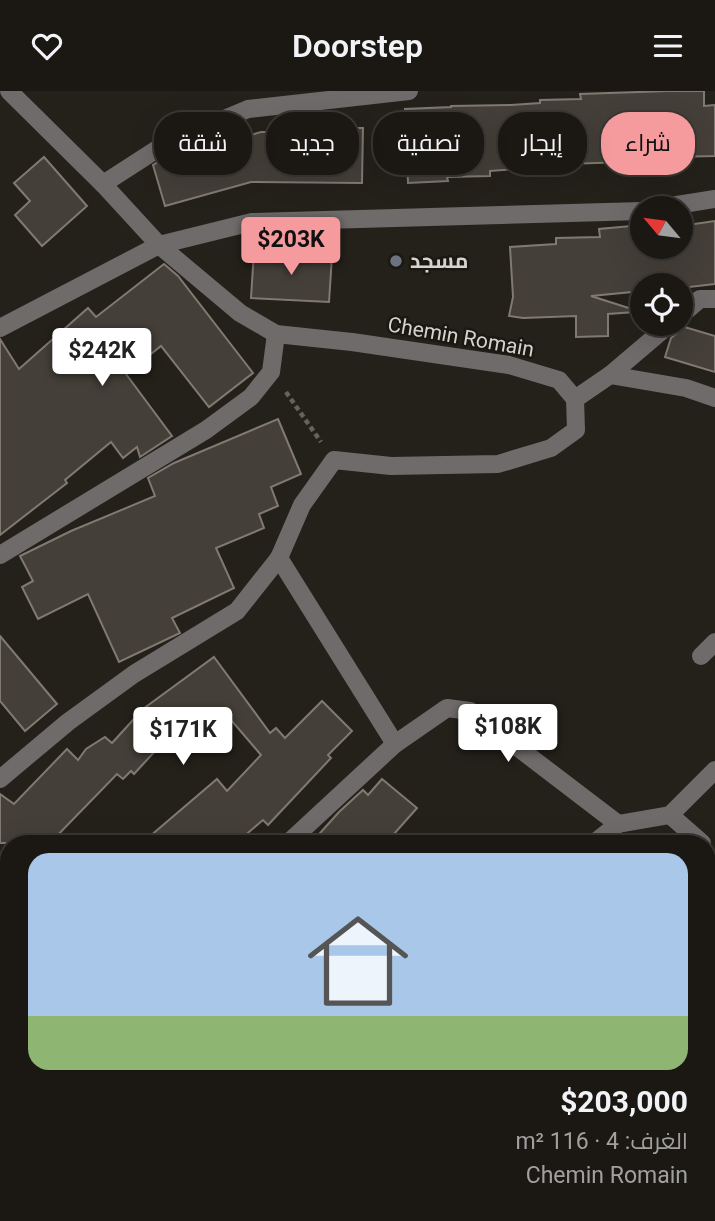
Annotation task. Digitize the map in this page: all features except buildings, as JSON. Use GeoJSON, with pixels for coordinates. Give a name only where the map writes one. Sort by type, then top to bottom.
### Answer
{"type":"FeatureCollection","features":[{"type":"Feature","properties":{"kind":"street","name":"Chemin Romain"},"geometry":{"type":"LineString","coordinates":[[9,91],[103,184],[159,245],[240,313],[276,334],[509,365],[559,380],[575,399]]}},
{"type":"Feature","properties":{"kind":"street"},"geometry":{"type":"LineString","coordinates":[[103,184],[165,145],[248,109],[409,91]]}},
{"type":"Feature","properties":{"kind":"street"},"geometry":{"type":"LineString","coordinates":[[693,202],[715,199]]}},
{"type":"Feature","properties":{"kind":"street"},"geometry":{"type":"LineString","coordinates":[[0,328],[159,245],[252,222],[630,211]]}},
{"type":"Feature","properties":{"kind":"street"},"geometry":{"type":"LineString","coordinates":[[693,305],[700,299],[715,299]]}},
{"type":"Feature","properties":{"kind":"street"},"geometry":{"type":"LineString","coordinates":[[0,555],[206,430],[251,397],[271,372],[276,334]]}},
{"type":"Feature","properties":{"kind":"street"},"geometry":{"type":"LineString","coordinates":[[0,779],[68,722],[123,682],[237,611],[279,558],[302,506],[334,460],[391,466],[498,464],[551,448],[576,430],[575,399],[610,375],[656,336]]}},
{"type":"Feature","properties":{"kind":"street"},"geometry":{"type":"LineString","coordinates":[[610,375],[686,388],[715,398]]}},
{"type":"Feature","properties":{"kind":"street"},"geometry":{"type":"LineString","coordinates":[[279,558],[395,744]]}},
{"type":"Feature","properties":{"kind":"street"},"geometry":{"type":"LineString","coordinates":[[701,656],[715,642]]}},
{"type":"Feature","properties":{"kind":"street"},"geometry":{"type":"LineString","coordinates":[[297,835],[395,744],[447,708],[470,711],[618,824]]}},
{"type":"Feature","properties":{"kind":"street"},"geometry":{"type":"LineString","coordinates":[[604,835],[618,824],[670,815],[715,770]]}},
{"type":"Feature","properties":{"kind":"street"},"geometry":{"type":"LineString","coordinates":[[670,815],[693,835]]}},
{"type":"Feature","properties":{"kind":"path"},"geometry":{"type":"LineString","coordinates":[[271,372],[334,460]]}},
{"type":"Feature","properties":{"kind":"place","name":"مسجد"},"geometry":{"type":"Point","coordinates":[396,261]}}]}
